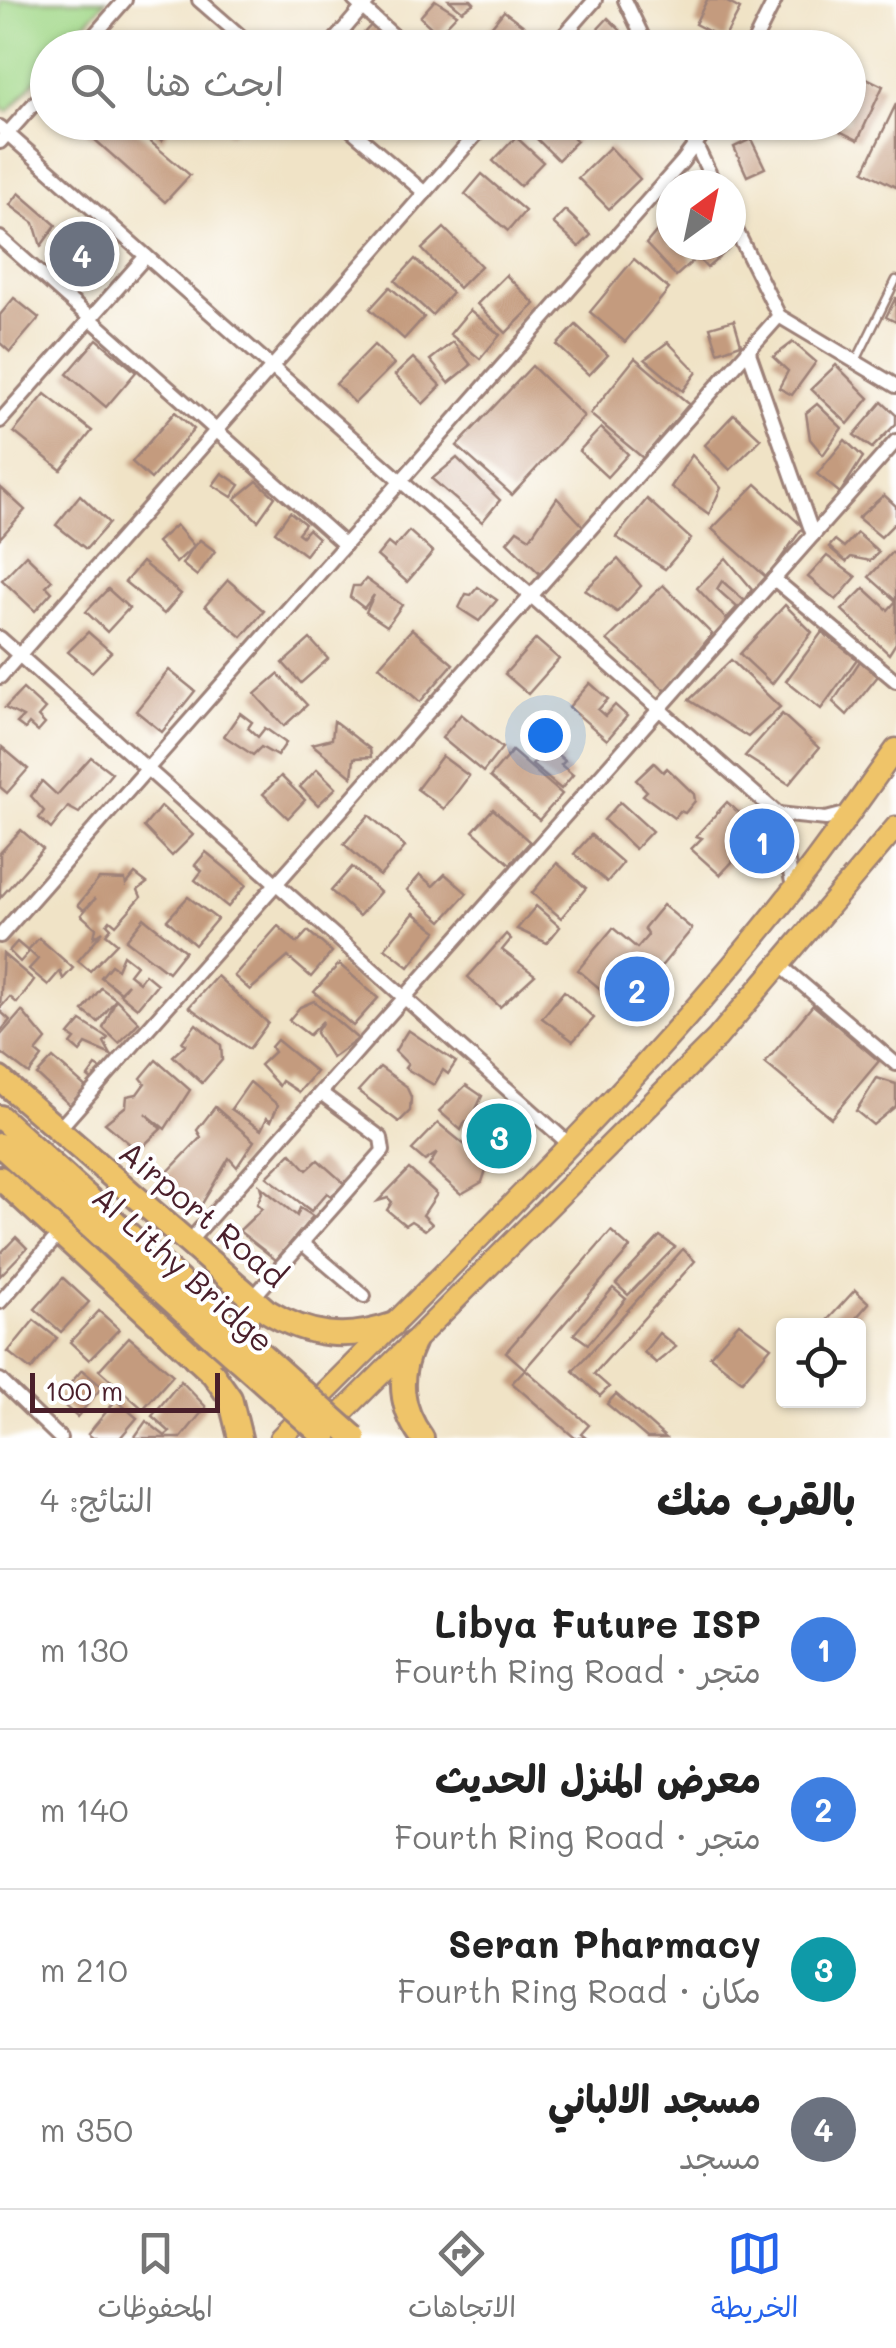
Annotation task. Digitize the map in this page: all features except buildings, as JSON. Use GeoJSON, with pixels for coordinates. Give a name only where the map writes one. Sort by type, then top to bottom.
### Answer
{"type":"FeatureCollection","features":[{"type":"Feature","properties":{"kind":"highway","name":"Airport Road"},"geometry":{"type":"LineString","coordinates":[[0,1079],[250,1300],[284,1321],[319,1334],[356,1335],[392,1325]]}},
{"type":"Feature","properties":{"kind":"highway","name":"Al Lithy Bridge"},"geometry":{"type":"LineString","coordinates":[[0,1117],[356,1438]]}},
{"type":"Feature","properties":{"kind":"highway","name":"Al Lithy Bridge"},"geometry":{"type":"LineString","coordinates":[[0,1145],[326,1438]]}},
{"type":"Feature","properties":{"kind":"highway"},"geometry":{"type":"LineString","coordinates":[[0,1178],[195,1358],[230,1398],[240,1438]]}},
{"type":"Feature","properties":{"kind":"highway"},"geometry":{"type":"LineString","coordinates":[[195,1358],[230,1345],[246,1325],[250,1300]]}},
{"type":"Feature","properties":{"kind":"highway"},"geometry":{"type":"LineString","coordinates":[[413,1343],[403,1369],[403,1398],[422,1438]]}},
{"type":"Feature","properties":{"kind":"main road"},"geometry":{"type":"LineString","coordinates":[[280,1438],[568,1143],[793,890],[896,749]]}},
{"type":"Feature","properties":{"kind":"main road"},"geometry":{"type":"LineString","coordinates":[[815,861],[840,846],[896,769]]}},
{"type":"Feature","properties":{"kind":"main road"},"geometry":{"type":"LineString","coordinates":[[836,900],[852,860],[896,810]]}},
{"type":"Feature","properties":{"kind":"main road"},"geometry":{"type":"LineString","coordinates":[[317,1438],[690,1066],[896,827]]}},
{"type":"Feature","properties":{"kind":"street"},"geometry":{"type":"LineString","coordinates":[[100,30],[126,0]]}},
{"type":"Feature","properties":{"kind":"street"},"geometry":{"type":"LineString","coordinates":[[199,0],[233,30]]}},
{"type":"Feature","properties":{"kind":"street"},"geometry":{"type":"LineString","coordinates":[[568,30],[594,0]]}},
{"type":"Feature","properties":{"kind":"street"},"geometry":{"type":"LineString","coordinates":[[625,0],[639,30]]}},
{"type":"Feature","properties":{"kind":"street"},"geometry":{"type":"LineString","coordinates":[[759,30],[775,0]]}},
{"type":"Feature","properties":{"kind":"street"},"geometry":{"type":"LineString","coordinates":[[342,30],[362,3],[390,30]]}},
{"type":"Feature","properties":{"kind":"street"},"geometry":{"type":"LineString","coordinates":[[30,106],[2,134],[146,256],[778,814],[791,859],[793,890]]}},
{"type":"Feature","properties":{"kind":"street"},"geometry":{"type":"LineString","coordinates":[[363,140],[425,193]]}},
{"type":"Feature","properties":{"kind":"street"},"geometry":{"type":"LineString","coordinates":[[0,677],[471,140]]}},
{"type":"Feature","properties":{"kind":"street"},"geometry":{"type":"LineString","coordinates":[[693,140],[708,170]]}},
{"type":"Feature","properties":{"kind":"street"},"geometry":{"type":"LineString","coordinates":[[0,936],[700,140]]}},
{"type":"Feature","properties":{"kind":"street"},"geometry":{"type":"LineString","coordinates":[[0,238],[345,545]]}},
{"type":"Feature","properties":{"kind":"street"},"geometry":{"type":"LineString","coordinates":[[746,250],[779,316],[896,386]]}},
{"type":"Feature","properties":{"kind":"street"},"geometry":{"type":"LineString","coordinates":[[0,420],[146,256]]}},
{"type":"Feature","properties":{"kind":"street"},"geometry":{"type":"LineString","coordinates":[[58,1130],[779,316]]}},
{"type":"Feature","properties":{"kind":"street"},"geometry":{"type":"LineString","coordinates":[[748,350],[813,535]]}},
{"type":"Feature","properties":{"kind":"street"},"geometry":{"type":"LineString","coordinates":[[187,1244],[896,441]]}},
{"type":"Feature","properties":{"kind":"street"},"geometry":{"type":"LineString","coordinates":[[774,580],[896,681]]}},
{"type":"Feature","properties":{"kind":"street"},"geometry":{"type":"LineString","coordinates":[[0,638],[568,1143]]}},
{"type":"Feature","properties":{"kind":"street"},"geometry":{"type":"LineString","coordinates":[[778,814],[826,819],[853,811]]}},
{"type":"Feature","properties":{"kind":"street"},"geometry":{"type":"LineString","coordinates":[[780,965],[896,1064]]}},
{"type":"Feature","properties":{"kind":"street"},"geometry":{"type":"LineString","coordinates":[[250,1300],[379,1157],[384,1144],[376,1133],[321,1092]]}},
{"type":"Feature","properties":{"kind":"street"},"geometry":{"type":"LineString","coordinates":[[0,1302],[60,1233]]}},
{"type":"Feature","properties":{"kind":"street"},"geometry":{"type":"LineString","coordinates":[[302,1242],[364,1296]]}},
{"type":"Feature","properties":{"kind":"street"},"geometry":{"type":"LineString","coordinates":[[0,1380],[60,1438]]}},
{"type":"Feature","properties":{"kind":"lane"},"geometry":{"type":"LineString","coordinates":[[856,362],[896,280]]}},
{"type":"Feature","properties":{"kind":"green space"},"geometry":{"type":"Polygon","coordinates":[[[0,0],[106,0],[79,30],[30,30],[30,87],[8,112],[0,106],[0,0]]]}},
{"type":"Feature","properties":{"kind":"place","name":"مسجد الالباني"},"geometry":{"type":"Point","coordinates":[82,254]}},
{"type":"Feature","properties":{"kind":"place","name":"Libya Future ISP"},"geometry":{"type":"Point","coordinates":[762,841]}},
{"type":"Feature","properties":{"kind":"place","name":"معرض المنزل الحديث"},"geometry":{"type":"Point","coordinates":[637,989]}},
{"type":"Feature","properties":{"kind":"place","name":"Seran Pharmacy"},"geometry":{"type":"Point","coordinates":[499,1136]}}]}
